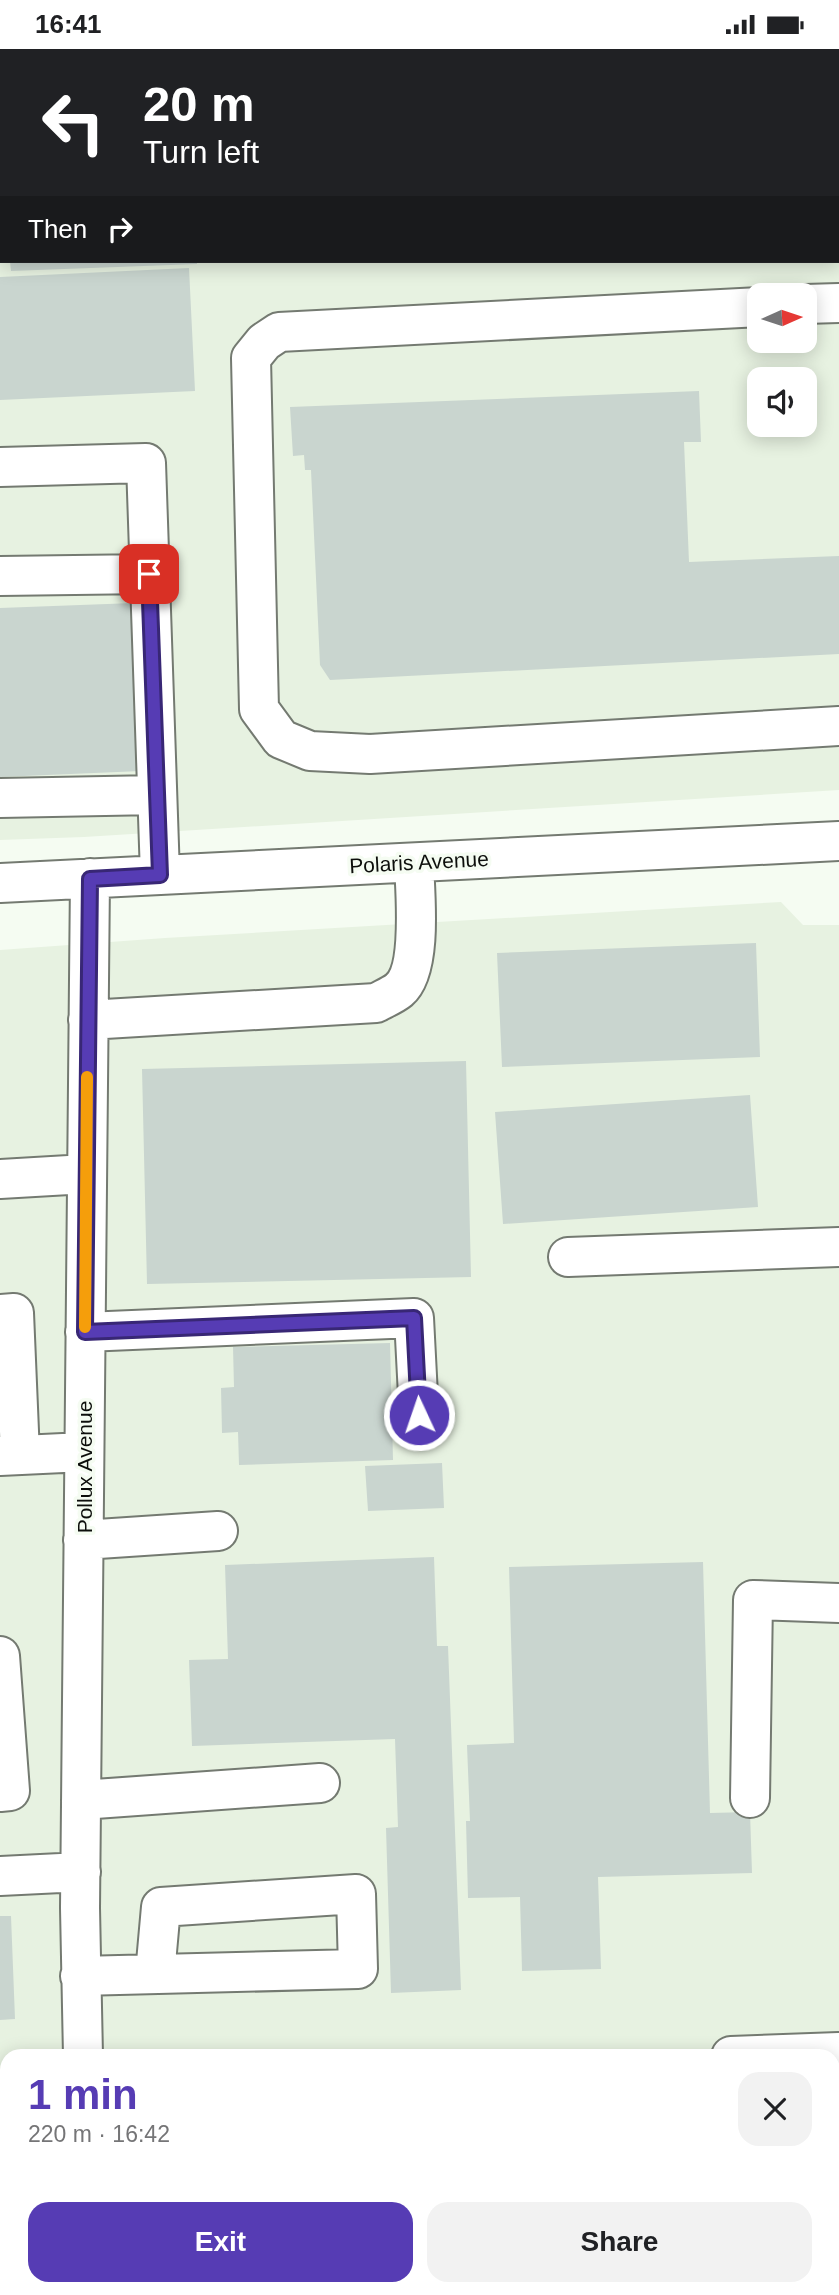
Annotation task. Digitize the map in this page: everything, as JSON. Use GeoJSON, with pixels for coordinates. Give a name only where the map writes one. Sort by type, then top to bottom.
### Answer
{"type":"FeatureCollection","features":[{"type":"Feature","properties":{"kind":"street"},"geometry":{"type":"LineString","coordinates":[[817,304],[839,303]]}},
{"type":"Feature","properties":{"kind":"street"},"geometry":{"type":"LineString","coordinates":[[747,308],[279,332],[264,342],[251,358],[259,709],[281,739],[310,751],[370,754],[839,726]]}},
{"type":"Feature","properties":{"kind":"street"},"geometry":{"type":"LineString","coordinates":[[0,467],[146,464],[160,875]]}},
{"type":"Feature","properties":{"kind":"street"},"geometry":{"type":"LineString","coordinates":[[0,576],[149,574]]}},
{"type":"Feature","properties":{"kind":"street"},"geometry":{"type":"LineString","coordinates":[[0,798],[156,795]]}},
{"type":"Feature","properties":{"kind":"street","name":"Polaris Avenue"},"geometry":{"type":"LineString","coordinates":[[0,883],[839,841]]}},
{"type":"Feature","properties":{"kind":"street"},"geometry":{"type":"LineString","coordinates":[[88,1020],[376,1003],[401,989],[414,961],[414,863]]}},
{"type":"Feature","properties":{"kind":"street","name":"Pollux Avenue"},"geometry":{"type":"LineString","coordinates":[[83,2049],[80,1976],[81,1800],[90,879]]}},
{"type":"Feature","properties":{"kind":"street"},"geometry":{"type":"LineString","coordinates":[[0,1179],[86,1174]]}},
{"type":"Feature","properties":{"kind":"street"},"geometry":{"type":"LineString","coordinates":[[568,1257],[839,1247]]}},
{"type":"Feature","properties":{"kind":"street"},"geometry":{"type":"LineString","coordinates":[[0,1314],[14,1313],[10,1455],[84,1452]]}},
{"type":"Feature","properties":{"kind":"street"},"geometry":{"type":"LineString","coordinates":[[85,1332],[414,1318],[419,1415]]}},
{"type":"Feature","properties":{"kind":"street"},"geometry":{"type":"LineString","coordinates":[[83,1539],[218,1531]]}},
{"type":"Feature","properties":{"kind":"street"},"geometry":{"type":"LineString","coordinates":[[750,1798],[753,1600],[839,1603]]}},
{"type":"Feature","properties":{"kind":"street"},"geometry":{"type":"LineString","coordinates":[[0,1656],[10,1791],[0,1792]]}},
{"type":"Feature","properties":{"kind":"street"},"geometry":{"type":"LineString","coordinates":[[81,1800],[320,1783]]}},
{"type":"Feature","properties":{"kind":"street"},"geometry":{"type":"LineString","coordinates":[[0,1876],[81,1872]]}},
{"type":"Feature","properties":{"kind":"street"},"geometry":{"type":"LineString","coordinates":[[80,1976],[358,1969],[356,1894],[161,1907],[155,1974]]}},
{"type":"Feature","properties":{"kind":"shaded area"},"geometry":{"type":"Polygon","coordinates":[[[0,263],[839,263],[839,790],[0,840],[0,263]]]}},
{"type":"Feature","properties":{"kind":"shaded area"},"geometry":{"type":"Polygon","coordinates":[[[781,902],[803,925],[839,925],[839,2049],[0,2049],[0,950],[781,902]]]}},
{"type":"Feature","properties":{"kind":"building"},"geometry":{"type":"Polygon","coordinates":[[[10,263],[197,263],[197,264],[11,271],[10,263]]]}},
{"type":"Feature","properties":{"kind":"building"},"geometry":{"type":"Polygon","coordinates":[[[189,268],[195,391],[0,400],[0,277],[189,268]]]}},
{"type":"Feature","properties":{"kind":"building"},"geometry":{"type":"Polygon","coordinates":[[[699,391],[701,442],[684,442],[689,562],[839,556],[839,654],[330,680],[320,665],[311,470],[305,470],[304,455],[293,456],[290,407],[699,391]]]}},
{"type":"Feature","properties":{"kind":"building"},"geometry":{"type":"Polygon","coordinates":[[[134,603],[141,771],[0,777],[0,608],[134,603]]]}},
{"type":"Feature","properties":{"kind":"building"},"geometry":{"type":"Polygon","coordinates":[[[756,943],[760,1057],[502,1067],[497,953],[756,943]]]}},
{"type":"Feature","properties":{"kind":"building"},"geometry":{"type":"Polygon","coordinates":[[[466,1061],[471,1277],[147,1284],[142,1069],[466,1061]]]}},
{"type":"Feature","properties":{"kind":"building"},"geometry":{"type":"Polygon","coordinates":[[[750,1095],[758,1207],[503,1224],[495,1112],[750,1095]]]}},
{"type":"Feature","properties":{"kind":"building"},"geometry":{"type":"Polygon","coordinates":[[[390,1343],[393,1460],[239,1465],[238,1432],[222,1433],[221,1388],[234,1387],[233,1347],[390,1343]]]}},
{"type":"Feature","properties":{"kind":"building"},"geometry":{"type":"Polygon","coordinates":[[[442,1463],[444,1508],[368,1511],[365,1466],[442,1463]]]}},
{"type":"Feature","properties":{"kind":"building"},"geometry":{"type":"Polygon","coordinates":[[[434,1557],[437,1646],[448,1646],[461,1990],[391,1993],[386,1828],[398,1827],[395,1739],[192,1746],[189,1660],[228,1659],[225,1565],[434,1557]]]}},
{"type":"Feature","properties":{"kind":"building"},"geometry":{"type":"Polygon","coordinates":[[[703,1562],[710,1813],[750,1812],[752,1873],[598,1877],[601,1969],[522,1971],[520,1897],[468,1898],[466,1821],[470,1821],[467,1745],[514,1743],[509,1567],[703,1562]]]}},
{"type":"Feature","properties":{"kind":"building"},"geometry":{"type":"Polygon","coordinates":[[[0,1916],[11,1916],[15,2019],[0,2020],[0,1916]]]}},
{"type":"Feature","properties":{"kind":"slow traffic"},"geometry":{"type":"LineString","coordinates":[[85,1327],[87,1077]]}},
{"type":"Feature","properties":{"kind":"route"},"geometry":{"type":"LineString","coordinates":[[149,574],[160,875],[90,879],[85,1332],[414,1318],[419,1415]]}}]}
